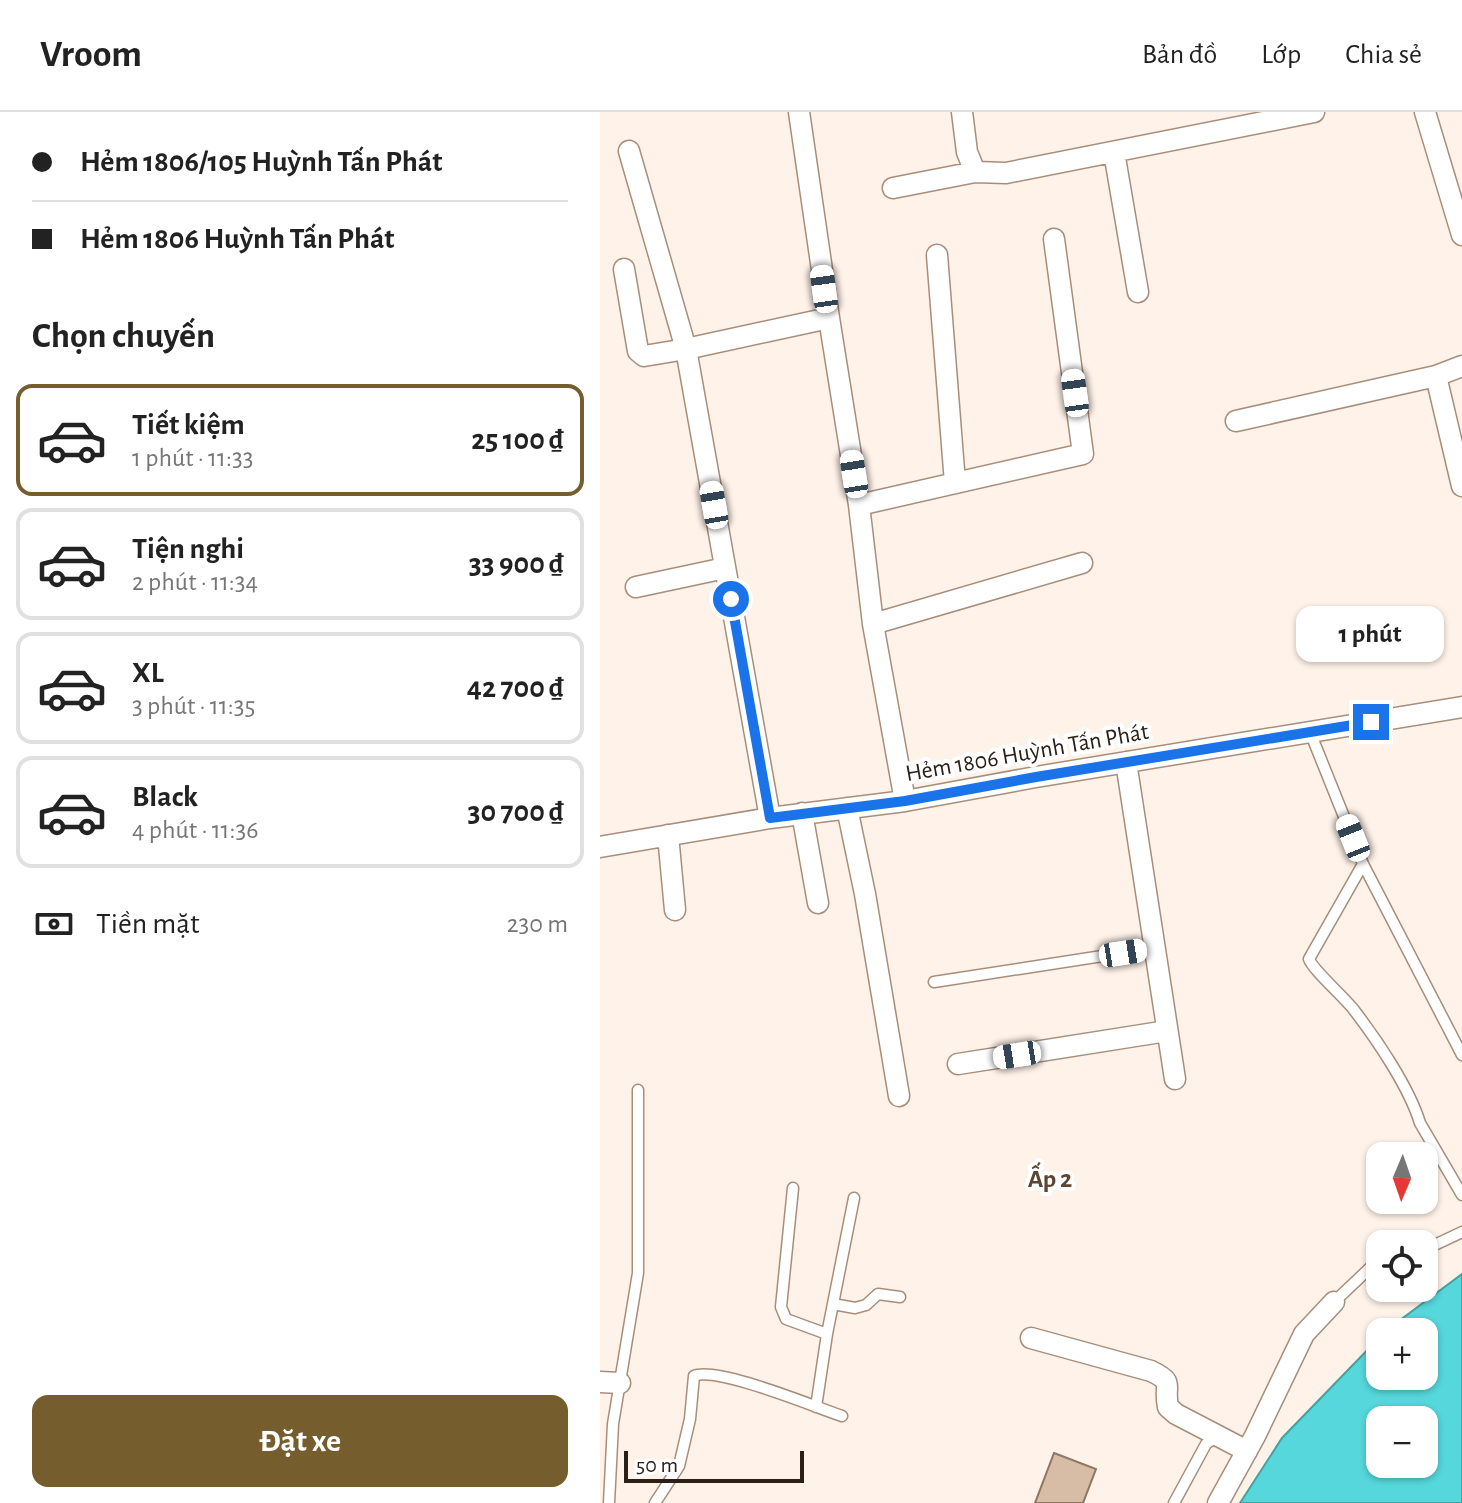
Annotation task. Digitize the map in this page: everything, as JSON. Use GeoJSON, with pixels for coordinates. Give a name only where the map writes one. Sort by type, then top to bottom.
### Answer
{"type":"FeatureCollection","features":[{"type":"Feature","properties":{"kind":"street"},"geometry":{"type":"LineString","coordinates":[[799,112],[859,505],[873,624],[905,801]]}},
{"type":"Feature","properties":{"kind":"street"},"geometry":{"type":"LineString","coordinates":[[962,112],[971,162]]}},
{"type":"Feature","properties":{"kind":"street"},"geometry":{"type":"LineString","coordinates":[[893,188],[971,162],[1006,173],[1314,112]]}},
{"type":"Feature","properties":{"kind":"street"},"geometry":{"type":"LineString","coordinates":[[1425,112],[1462,235]]}},
{"type":"Feature","properties":{"kind":"street"},"geometry":{"type":"LineString","coordinates":[[629,151],[686,349],[770,818]]}},
{"type":"Feature","properties":{"kind":"street"},"geometry":{"type":"LineString","coordinates":[[1114,152],[1138,292]]}},
{"type":"Feature","properties":{"kind":"street"},"geometry":{"type":"LineString","coordinates":[[859,505],[1083,454],[1054,239]]}},
{"type":"Feature","properties":{"kind":"street"},"geometry":{"type":"LineString","coordinates":[[937,255],[955,483]]}},
{"type":"Feature","properties":{"kind":"street"},"geometry":{"type":"LineString","coordinates":[[624,269],[638,351],[644,356],[829,318]]}},
{"type":"Feature","properties":{"kind":"street"},"geometry":{"type":"LineString","coordinates":[[1236,421],[1436,376],[1462,366]]}},
{"type":"Feature","properties":{"kind":"street"},"geometry":{"type":"LineString","coordinates":[[1436,376],[1462,486]]}},
{"type":"Feature","properties":{"kind":"street"},"geometry":{"type":"LineString","coordinates":[[873,624],[1082,563]]}},
{"type":"Feature","properties":{"kind":"street"},"geometry":{"type":"LineString","coordinates":[[636,587],[725,568]]}},
{"type":"Feature","properties":{"kind":"street","name":"Hẻm 1806 Huỳnh Tấn Phát"},"geometry":{"type":"LineString","coordinates":[[600,847],[802,813],[905,801],[1462,707]]}},
{"type":"Feature","properties":{"kind":"street"},"geometry":{"type":"LineString","coordinates":[[1126,762],[1175,1079]]}},
{"type":"Feature","properties":{"kind":"street"},"geometry":{"type":"LineString","coordinates":[[847,808],[865,894],[899,1096]]}},
{"type":"Feature","properties":{"kind":"street"},"geometry":{"type":"LineString","coordinates":[[802,813],[818,903]]}},
{"type":"Feature","properties":{"kind":"street"},"geometry":{"type":"LineString","coordinates":[[668,835],[675,910]]}},
{"type":"Feature","properties":{"kind":"street"},"geometry":{"type":"LineString","coordinates":[[958,1064],[1167,1031]]}},
{"type":"Feature","properties":{"kind":"street"},"geometry":{"type":"LineString","coordinates":[[1218,1503],[1304,1334],[1334,1302]]}},
{"type":"Feature","properties":{"kind":"street"},"geometry":{"type":"LineString","coordinates":[[1031,1338],[1163,1377],[1168,1384],[1168,1407],[1185,1420],[1247,1451]]}},
{"type":"Feature","properties":{"kind":"lane"},"geometry":{"type":"LineString","coordinates":[[1310,732],[1363,864],[1462,1055]]}},
{"type":"Feature","properties":{"kind":"lane"},"geometry":{"type":"LineString","coordinates":[[1363,864],[1309,959],[1311,965],[1355,1011],[1391,1065],[1462,1195]]}},
{"type":"Feature","properties":{"kind":"lane"},"geometry":{"type":"LineString","coordinates":[[934,982],[1154,948]]}},
{"type":"Feature","properties":{"kind":"lane"},"geometry":{"type":"LineString","coordinates":[[609,1503],[613,1424],[610,1383],[638,1273],[638,1090]]}},
{"type":"Feature","properties":{"kind":"lane"},"geometry":{"type":"LineString","coordinates":[[793,1188],[781,1307],[786,1319],[827,1334]]}},
{"type":"Feature","properties":{"kind":"lane"},"geometry":{"type":"LineString","coordinates":[[816,1407],[854,1198]]}},
{"type":"Feature","properties":{"kind":"lane"},"geometry":{"type":"LineString","coordinates":[[1438,1243],[1462,1232]]}},
{"type":"Feature","properties":{"kind":"lane"},"geometry":{"type":"LineString","coordinates":[[1334,1302],[1366,1272]]}},
{"type":"Feature","properties":{"kind":"lane"},"geometry":{"type":"LineString","coordinates":[[833,1304],[855,1308],[866,1305],[878,1294],[900,1297]]}},
{"type":"Feature","properties":{"kind":"lane"},"geometry":{"type":"LineString","coordinates":[[655,1503],[679,1466],[685,1446],[694,1376],[700,1373],[767,1388],[842,1416]]}},
{"type":"Feature","properties":{"kind":"lane"},"geometry":{"type":"LineString","coordinates":[[1174,1503],[1206,1444],[1217,1436]]}},
{"type":"Feature","properties":{"kind":"water"},"geometry":{"type":"Polygon","coordinates":[[[1462,1274],[1462,1503],[1240,1503],[1282,1438],[1366,1351],[1366,1390],[1438,1390],[1438,1318],[1403,1318],[1424,1302],[1438,1302],[1438,1292],[1462,1274]]]}},
{"type":"Feature","properties":{"kind":"building"},"geometry":{"type":"Polygon","coordinates":[[[1054,1453],[1096,1469],[1083,1503],[1035,1503],[1054,1453]]]}},
{"type":"Feature","properties":{"kind":"district","name":"Ấp 2"},"geometry":{"type":"Point","coordinates":[1050,1179]}},
{"type":"Feature","properties":{"kind":"route"},"geometry":{"type":"LineString","coordinates":[[731,599],[770,818],[905,801],[1371,722]]}}]}
